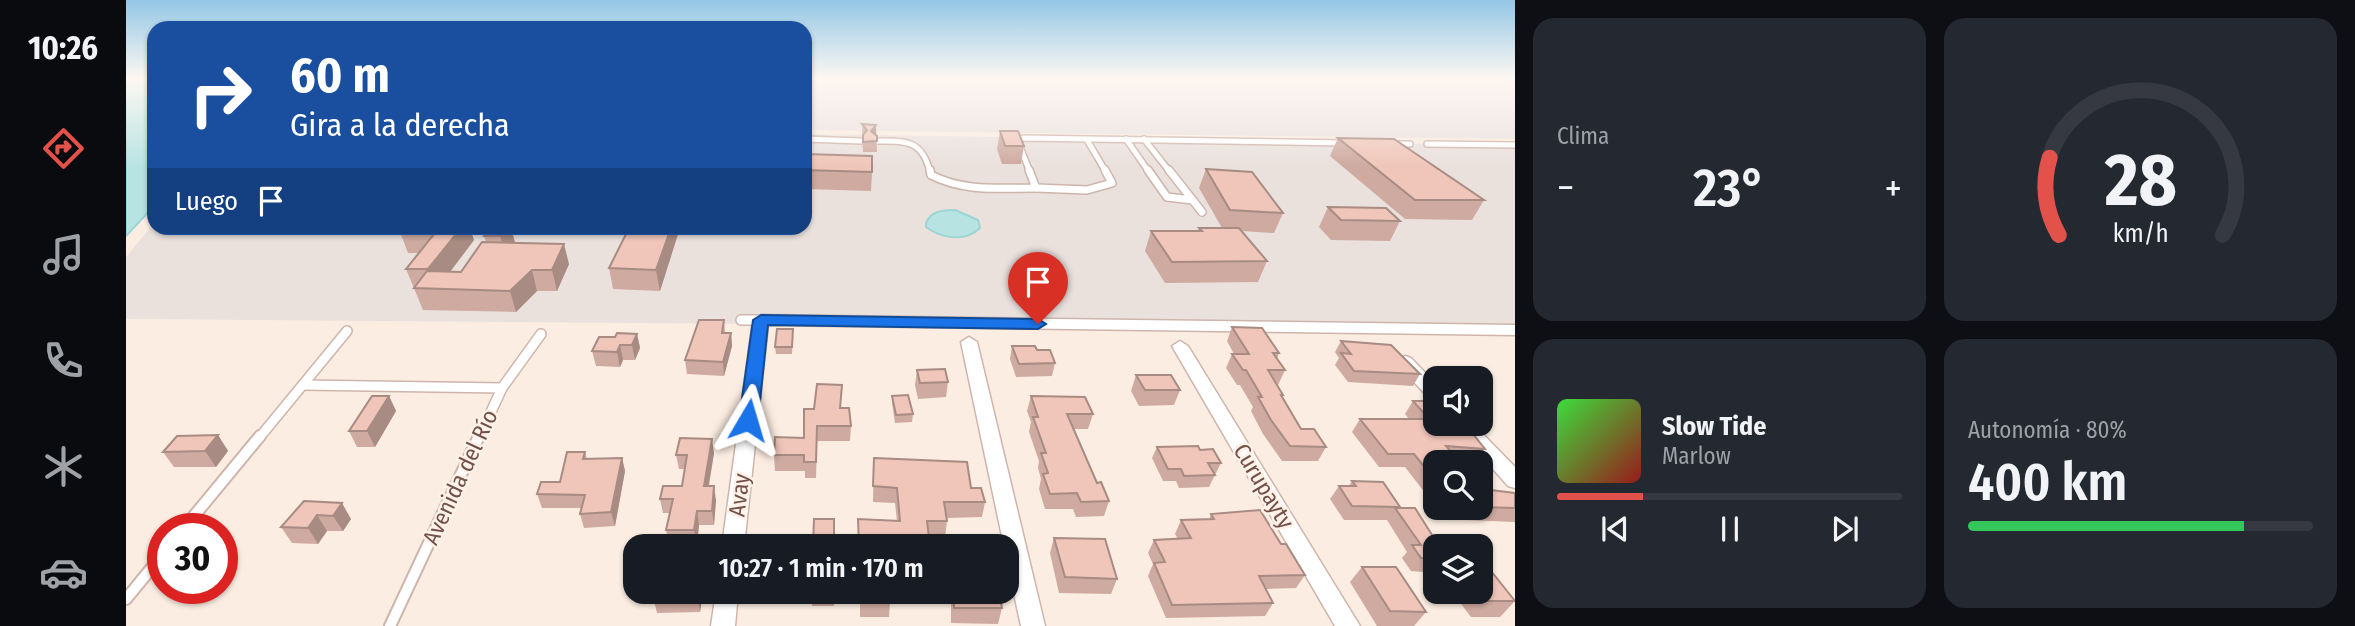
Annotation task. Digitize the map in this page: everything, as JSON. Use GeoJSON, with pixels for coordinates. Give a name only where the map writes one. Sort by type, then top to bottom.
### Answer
{"type":"FeatureCollection","features":[{"type":"Feature","properties":{"kind":"street","name":"Avay"},"geometry":{"type":"LineString","coordinates":[[734,534],[751,320],[1515,330]]}},
{"type":"Feature","properties":{"kind":"street"},"geometry":{"type":"LineString","coordinates":[[969,342],[1032,626]]}},
{"type":"Feature","properties":{"kind":"street","name":"Curupayty"},"geometry":{"type":"LineString","coordinates":[[1180,346],[1348,626]]}},
{"type":"Feature","properties":{"kind":"street"},"geometry":{"type":"LineString","coordinates":[[1391,347],[1423,381]]}},
{"type":"Feature","properties":{"kind":"street"},"geometry":{"type":"LineString","coordinates":[[1473,436],[1515,480]]}},
{"type":"Feature","properties":{"kind":"street"},"geometry":{"type":"LineString","coordinates":[[723,626],[726,604]]}},
{"type":"Feature","properties":{"kind":"lane"},"geometry":{"type":"LineString","coordinates":[[812,139],[861,141]]}},
{"type":"Feature","properties":{"kind":"lane"},"geometry":{"type":"LineString","coordinates":[[1036,188],[1018,139],[1354,143]]}},
{"type":"Feature","properties":{"kind":"lane"},"geometry":{"type":"LineString","coordinates":[[1126,139],[1167,197],[1192,200]]}},
{"type":"Feature","properties":{"kind":"lane"},"geometry":{"type":"LineString","coordinates":[[1144,139],[1202,212]]}},
{"type":"Feature","properties":{"kind":"lane"},"geometry":{"type":"LineString","coordinates":[[876,141],[902,141],[923,149],[928,157],[931,175],[948,184],[1090,190],[1107,188],[1112,183],[1087,140]]}},
{"type":"Feature","properties":{"kind":"lane"},"geometry":{"type":"LineString","coordinates":[[1382,144],[1410,144]]}},
{"type":"Feature","properties":{"kind":"lane"},"geometry":{"type":"LineString","coordinates":[[1427,144],[1515,145]]}},
{"type":"Feature","properties":{"kind":"lane"},"geometry":{"type":"LineString","coordinates":[[196,513],[347,331]]}},
{"type":"Feature","properties":{"kind":"lane","name":"Avenida del Río"},"geometry":{"type":"LineString","coordinates":[[390,626],[502,388],[541,334]]}},
{"type":"Feature","properties":{"kind":"lane"},"geometry":{"type":"LineString","coordinates":[[303,385],[502,388]]}},
{"type":"Feature","properties":{"kind":"lane"},"geometry":{"type":"LineString","coordinates":[[126,598],[147,573]]}},
{"type":"Feature","properties":{"kind":"shaded area"},"geometry":{"type":"Polygon","coordinates":[[[812,108],[1515,108],[1515,139],[812,130],[812,108]]]}},
{"type":"Feature","properties":{"kind":"shaded area"},"geometry":{"type":"Polygon","coordinates":[[[812,134],[1515,145],[1515,330],[126,319],[126,257],[147,232],[147,235],[812,235],[812,134]]]}},
{"type":"Feature","properties":{"kind":"water"},"geometry":{"type":"Polygon","coordinates":[[[126,108],[147,108],[147,214],[126,236],[126,108]]]}},
{"type":"Feature","properties":{"kind":"water"},"geometry":{"type":"Polygon","coordinates":[[[955,210],[978,220],[980,228],[968,235],[954,237],[939,234],[926,227],[928,219],[934,214],[955,210]]]}},
{"type":"Feature","properties":{"kind":"building"},"geometry":{"type":"Polygon","coordinates":[[[862,124],[876,125],[871,131],[877,136],[877,141],[863,142],[863,135],[867,130],[862,124]]]}},
{"type":"Feature","properties":{"kind":"building"},"geometry":{"type":"Polygon","coordinates":[[[1000,131],[1018,131],[1024,146],[1005,146],[1000,131]]]}},
{"type":"Feature","properties":{"kind":"building"},"geometry":{"type":"Polygon","coordinates":[[[1338,138],[1394,139],[1484,200],[1415,200],[1338,138]]]}},
{"type":"Feature","properties":{"kind":"building"},"geometry":{"type":"Polygon","coordinates":[[[812,154],[872,156],[872,172],[812,170],[812,154]]]}},
{"type":"Feature","properties":{"kind":"building"},"geometry":{"type":"Polygon","coordinates":[[[1206,169],[1252,172],[1283,213],[1230,210],[1206,169]]]}},
{"type":"Feature","properties":{"kind":"building"},"geometry":{"type":"Polygon","coordinates":[[[1328,207],[1386,208],[1400,221],[1341,220],[1328,207]]]}},
{"type":"Feature","properties":{"kind":"building"},"geometry":{"type":"Polygon","coordinates":[[[1199,228],[1239,228],[1267,261],[1172,262],[1151,231],[1202,231],[1199,228]]]}},
{"type":"Feature","properties":{"kind":"building"},"geometry":{"type":"Polygon","coordinates":[[[433,235],[455,235],[428,269],[406,269],[433,235]]]}},
{"type":"Feature","properties":{"kind":"building"},"geometry":{"type":"Polygon","coordinates":[[[626,235],[668,235],[656,270],[609,268],[626,235]]]}},
{"type":"Feature","properties":{"kind":"building"},"geometry":{"type":"Polygon","coordinates":[[[482,242],[564,244],[552,270],[532,270],[510,291],[414,288],[427,271],[461,272],[482,242]]]}},
{"type":"Feature","properties":{"kind":"building"},"geometry":{"type":"Polygon","coordinates":[[[699,320],[724,320],[722,333],[731,333],[723,362],[685,360],[699,320]]]}},
{"type":"Feature","properties":{"kind":"building"},"geometry":{"type":"Polygon","coordinates":[[[1232,327],[1262,328],[1279,353],[1273,353],[1285,370],[1268,370],[1281,395],[1301,429],[1314,429],[1326,447],[1290,446],[1271,420],[1258,397],[1262,397],[1246,370],[1243,370],[1232,354],[1249,354],[1232,327]]]}},
{"type":"Feature","properties":{"kind":"building"},"geometry":{"type":"Polygon","coordinates":[[[777,329],[793,329],[792,347],[775,347],[777,329]]]}},
{"type":"Feature","properties":{"kind":"building"},"geometry":{"type":"Polygon","coordinates":[[[617,333],[637,334],[632,345],[620,345],[617,352],[592,351],[599,337],[615,337],[617,333]]]}},
{"type":"Feature","properties":{"kind":"building"},"geometry":{"type":"Polygon","coordinates":[[[1341,341],[1391,345],[1420,374],[1354,371],[1341,353],[1351,354],[1341,341]]]}},
{"type":"Feature","properties":{"kind":"building"},"geometry":{"type":"Polygon","coordinates":[[[1012,346],[1035,346],[1037,350],[1050,350],[1055,363],[1019,364],[1012,346]]]}},
{"type":"Feature","properties":{"kind":"building"},"geometry":{"type":"Polygon","coordinates":[[[945,369],[948,382],[920,383],[917,370],[945,369]]]}},
{"type":"Feature","properties":{"kind":"building"},"geometry":{"type":"Polygon","coordinates":[[[1136,375],[1171,375],[1180,390],[1145,390],[1136,375]]]}},
{"type":"Feature","properties":{"kind":"building"},"geometry":{"type":"Polygon","coordinates":[[[817,384],[842,385],[840,408],[849,408],[851,426],[817,426],[816,462],[804,462],[804,455],[774,455],[775,437],[804,438],[804,409],[814,409],[817,384]]]}},
{"type":"Feature","properties":{"kind":"building"},"geometry":{"type":"Polygon","coordinates":[[[908,395],[913,414],[896,415],[892,396],[908,395]]]}},
{"type":"Feature","properties":{"kind":"building"},"geometry":{"type":"Polygon","coordinates":[[[372,396],[389,396],[367,431],[349,431],[372,396]]]}},
{"type":"Feature","properties":{"kind":"building"},"geometry":{"type":"Polygon","coordinates":[[[1031,396],[1085,397],[1093,414],[1067,414],[1097,483],[1101,482],[1109,501],[1081,502],[1077,493],[1050,494],[1043,474],[1048,473],[1041,453],[1046,453],[1033,417],[1038,417],[1031,396]]]}},
{"type":"Feature","properties":{"kind":"building"},"geometry":{"type":"Polygon","coordinates":[[[1413,401],[1423,401],[1423,412],[1413,401]]]}},
{"type":"Feature","properties":{"kind":"building"},"geometry":{"type":"Polygon","coordinates":[[[1360,419],[1423,419],[1423,436],[1475,436],[1485,449],[1446,446],[1450,450],[1423,450],[1423,465],[1414,454],[1388,454],[1360,419]]]}},
{"type":"Feature","properties":{"kind":"building"},"geometry":{"type":"Polygon","coordinates":[[[218,435],[205,451],[163,452],[177,436],[218,435]]]}},
{"type":"Feature","properties":{"kind":"building"},"geometry":{"type":"Polygon","coordinates":[[[680,438],[712,439],[704,486],[714,486],[712,511],[697,511],[694,530],[666,530],[673,499],[660,499],[663,486],[682,486],[687,455],[676,455],[680,438]]]}},
{"type":"Feature","properties":{"kind":"building"},"geometry":{"type":"Polygon","coordinates":[[[1198,446],[1200,450],[1213,449],[1221,463],[1208,463],[1215,475],[1184,476],[1181,469],[1168,469],[1157,447],[1198,446]]]}},
{"type":"Feature","properties":{"kind":"building"},"geometry":{"type":"Polygon","coordinates":[[[567,452],[585,452],[583,459],[622,458],[611,512],[580,514],[585,495],[537,494],[541,482],[560,482],[567,452]]]}},
{"type":"Feature","properties":{"kind":"building"},"geometry":{"type":"Polygon","coordinates":[[[874,458],[967,462],[971,488],[981,488],[985,502],[944,502],[947,521],[927,521],[929,534],[859,534],[858,519],[900,521],[897,488],[873,486],[874,458]]]}},
{"type":"Feature","properties":{"kind":"building"},"geometry":{"type":"Polygon","coordinates":[[[1352,481],[1383,482],[1400,507],[1352,506],[1339,486],[1356,486],[1352,481]]]}},
{"type":"Feature","properties":{"kind":"building"},"geometry":{"type":"Polygon","coordinates":[[[1493,490],[1515,493],[1515,508],[1493,507],[1493,490]]]}},
{"type":"Feature","properties":{"kind":"building"},"geometry":{"type":"Polygon","coordinates":[[[304,501],[342,503],[333,516],[317,515],[308,528],[281,527],[304,501]]]}},
{"type":"Feature","properties":{"kind":"building"},"geometry":{"type":"Polygon","coordinates":[[[1395,508],[1415,508],[1431,534],[1423,534],[1423,558],[1412,545],[1421,545],[1395,508]]]}},
{"type":"Feature","properties":{"kind":"building"},"geometry":{"type":"Polygon","coordinates":[[[1260,510],[1305,575],[1259,576],[1273,603],[1172,605],[1154,563],[1165,562],[1154,540],[1191,538],[1181,520],[1214,519],[1211,514],[1260,510]]]}},
{"type":"Feature","properties":{"kind":"building"},"geometry":{"type":"Polygon","coordinates":[[[814,519],[834,519],[834,534],[813,534],[814,519]]]}},
{"type":"Feature","properties":{"kind":"building"},"geometry":{"type":"Polygon","coordinates":[[[1054,538],[1105,539],[1117,579],[1065,577],[1054,538]]]}},
{"type":"Feature","properties":{"kind":"building"},"geometry":{"type":"Polygon","coordinates":[[[1362,567],[1396,567],[1426,612],[1390,611],[1362,567]]]}},
{"type":"Feature","properties":{"kind":"building"},"geometry":{"type":"Polygon","coordinates":[[[1493,574],[1515,601],[1493,601],[1493,574]]]}},
{"type":"Feature","properties":{"kind":"building"},"geometry":{"type":"Polygon","coordinates":[[[954,604],[1001,604],[1002,608],[954,608],[954,604]]]}},
{"type":"Feature","properties":{"kind":"route"},"geometry":{"type":"LineString","coordinates":[[748,420],[761,320],[1038,324]]}}]}
